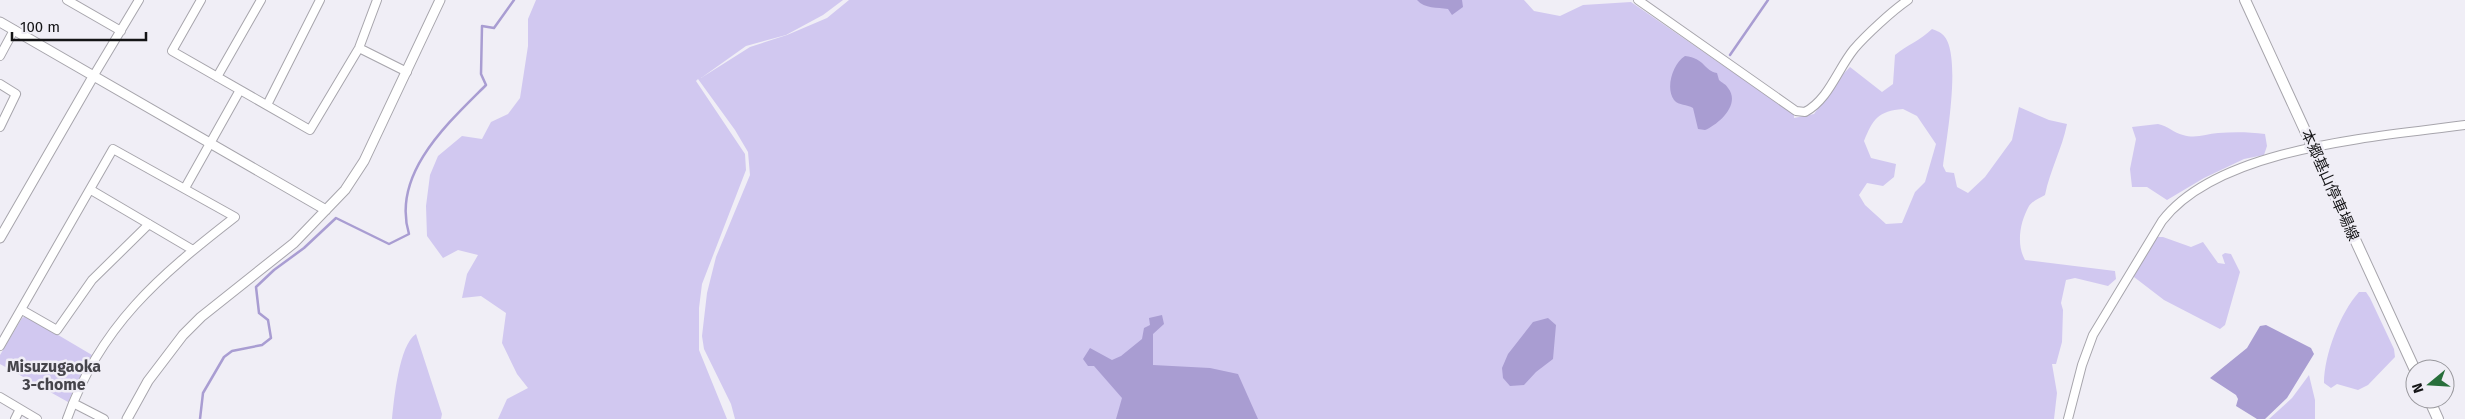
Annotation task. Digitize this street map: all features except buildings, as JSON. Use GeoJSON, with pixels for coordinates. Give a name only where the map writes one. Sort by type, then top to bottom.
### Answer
{"type":"FeatureCollection","features":[{"type":"Feature","properties":{"kind":"main road","name":"本郷基山停車場線"},"geometry":{"type":"LineString","coordinates":[[2245,0],[2410,359]]}},
{"type":"Feature","properties":{"kind":"street"},"geometry":{"type":"LineString","coordinates":[[67,0],[121,31]]}},
{"type":"Feature","properties":{"kind":"street"},"geometry":{"type":"LineString","coordinates":[[0,238],[139,0]]}},
{"type":"Feature","properties":{"kind":"street"},"geometry":{"type":"LineString","coordinates":[[201,0],[172,51],[312,129],[359,48],[377,0]]}},
{"type":"Feature","properties":{"kind":"street"},"geometry":{"type":"LineString","coordinates":[[217,77],[261,0]]}},
{"type":"Feature","properties":{"kind":"street"},"geometry":{"type":"LineString","coordinates":[[267,105],[320,0]]}},
{"type":"Feature","properties":{"kind":"street"},"geometry":{"type":"LineString","coordinates":[[127,419],[148,381],[183,335],[201,317],[294,243],[345,190],[364,161],[440,0]]}},
{"type":"Feature","properties":{"kind":"street"},"geometry":{"type":"LineString","coordinates":[[1638,0],[1796,111],[1805,112],[1816,107],[1824,97],[1837,73],[1855,48],[1908,0]]}},
{"type":"Feature","properties":{"kind":"street"},"geometry":{"type":"LineString","coordinates":[[0,22],[326,210]]}},
{"type":"Feature","properties":{"kind":"street"},"geometry":{"type":"LineString","coordinates":[[0,56],[14,30]]}},
{"type":"Feature","properties":{"kind":"street"},"geometry":{"type":"LineString","coordinates":[[359,48],[407,72]]}},
{"type":"Feature","properties":{"kind":"street"},"geometry":{"type":"LineString","coordinates":[[0,84],[16,94],[0,127]]}},
{"type":"Feature","properties":{"kind":"street"},"geometry":{"type":"LineString","coordinates":[[185,188],[212,143],[240,90]]}},
{"type":"Feature","properties":{"kind":"street"},"geometry":{"type":"LineString","coordinates":[[2068,419],[2082,365],[2093,336],[2128,275],[2171,209],[2188,196],[2232,171],[2313,146],[2465,125]]}},
{"type":"Feature","properties":{"kind":"street"},"geometry":{"type":"LineString","coordinates":[[0,346],[113,149],[235,218],[193,250],[143,295],[112,332],[97,353],[67,419]]}},
{"type":"Feature","properties":{"kind":"street"},"geometry":{"type":"LineString","coordinates":[[91,190],[193,250]]}},
{"type":"Feature","properties":{"kind":"street"},"geometry":{"type":"LineString","coordinates":[[22,310],[57,330],[92,280],[149,224]]}},
{"type":"Feature","properties":{"kind":"street"},"geometry":{"type":"LineString","coordinates":[[0,397],[37,419]]}},
{"type":"Feature","properties":{"kind":"street"},"geometry":{"type":"LineString","coordinates":[[73,403],[104,419]]}},
{"type":"Feature","properties":{"kind":"street"},"geometry":{"type":"LineString","coordinates":[[15,419],[20,409]]}},
{"type":"Feature","properties":{"kind":"shaded area"},"geometry":{"type":"Polygon","coordinates":[[[536,0],[843,0],[823,15],[786,35],[746,46],[701,78],[750,47],[787,35],[827,18],[849,0],[1524,0],[1534,11],[1560,16],[1583,5],[1631,2],[1794,114],[1794,118],[1814,114],[1840,77],[1850,67],[1882,92],[1893,84],[1895,55],[1932,29],[1942,34],[1948,43],[1951,58],[1952,97],[1943,166],[1946,172],[1954,173],[1957,187],[1968,193],[1985,177],[2012,140],[2019,107],[2049,120],[2067,124],[2045,195],[2030,204],[2023,219],[2020,233],[2022,254],[2025,260],[2115,271],[2116,279],[2108,286],[2075,278],[2066,280],[2061,303],[2063,310],[2062,342],[2056,364],[2052,364],[2057,393],[2054,419],[735,419],[731,404],[704,349],[702,336],[707,293],[716,257],[750,175],[748,152],[735,130],[698,79],[696,81],[745,154],[746,170],[702,284],[699,308],[699,350],[727,419],[498,419],[507,399],[528,388],[517,374],[502,343],[506,313],[481,296],[462,298],[467,274],[478,255],[458,250],[443,258],[427,236],[426,206],[430,175],[438,156],[462,136],[482,139],[491,122],[508,114],[520,98],[528,46],[528,19],[536,0]],[[1903,109],[1882,114],[1870,127],[1864,141],[1871,158],[1896,164],[1894,177],[1883,186],[1867,183],[1859,195],[1865,205],[1886,224],[1902,223],[1915,192],[1925,182],[1936,144],[1917,116],[1903,109]]]}},
{"type":"Feature","properties":{"kind":"shaded area"},"geometry":{"type":"Polygon","coordinates":[[[1417,0],[1462,0],[1463,7],[1452,15],[1448,9],[1427,6],[1417,0]]]}},
{"type":"Feature","properties":{"kind":"shaded area"},"geometry":{"type":"Polygon","coordinates":[[[1685,56],[1697,59],[1709,70],[1717,73],[1719,80],[1726,85],[1731,94],[1732,100],[1727,113],[1705,130],[1698,129],[1693,108],[1676,102],[1671,95],[1670,83],[1674,70],[1685,56]]]}},
{"type":"Feature","properties":{"kind":"shaded area"},"geometry":{"type":"Polygon","coordinates":[[[2158,124],[2188,136],[2230,132],[2265,134],[2267,146],[2264,155],[2244,159],[2204,178],[2167,200],[2147,187],[2132,187],[2130,169],[2136,139],[2132,127],[2158,124]]]}},
{"type":"Feature","properties":{"kind":"shaded area"},"geometry":{"type":"Polygon","coordinates":[[[2156,237],[2163,237],[2191,247],[2203,242],[2218,263],[2225,264],[2222,255],[2225,253],[2231,254],[2240,272],[2225,325],[2220,329],[2164,300],[2134,277],[2134,272],[2156,237]]]}},
{"type":"Feature","properties":{"kind":"shaded area"},"geometry":{"type":"Polygon","coordinates":[[[2359,292],[2366,292],[2370,298],[2394,349],[2395,357],[2368,385],[2358,390],[2337,384],[2331,388],[2324,383],[2330,347],[2346,311],[2359,292]]]}},
{"type":"Feature","properties":{"kind":"shaded area"},"geometry":{"type":"Polygon","coordinates":[[[1162,315],[1164,324],[1153,334],[1153,365],[1210,368],[1238,374],[1258,419],[1116,419],[1122,398],[1094,366],[1088,366],[1083,359],[1090,348],[1112,360],[1121,356],[1142,339],[1144,328],[1150,325],[1149,318],[1162,315]]]}},
{"type":"Feature","properties":{"kind":"shaded area"},"geometry":{"type":"Polygon","coordinates":[[[26,316],[92,355],[68,402],[0,364],[0,355],[22,318],[26,316]]]}},
{"type":"Feature","properties":{"kind":"shaded area"},"geometry":{"type":"Polygon","coordinates":[[[1548,318],[1556,325],[1553,359],[1536,372],[1524,385],[1510,386],[1503,378],[1502,368],[1508,354],[1533,322],[1548,318]]]}},
{"type":"Feature","properties":{"kind":"shaded area"},"geometry":{"type":"Polygon","coordinates":[[[2266,325],[2311,348],[2314,354],[2287,398],[2265,419],[2257,419],[2236,406],[2238,399],[2236,395],[2210,378],[2247,348],[2260,326],[2266,325]]]}},
{"type":"Feature","properties":{"kind":"shaded area"},"geometry":{"type":"Polygon","coordinates":[[[416,334],[442,414],[441,419],[392,419],[401,360],[410,340],[416,334]]]}},
{"type":"Feature","properties":{"kind":"shaded area"},"geometry":{"type":"Polygon","coordinates":[[[2309,375],[2315,400],[2315,419],[2269,419],[2292,398],[2309,375]]]}},
{"type":"Feature","properties":{"kind":"waterway"},"geometry":{"type":"LineString","coordinates":[[200,419],[203,393],[224,357],[232,351],[262,345],[271,338],[268,320],[259,313],[256,287],[274,270],[304,248],[336,218],[389,244],[409,234],[406,212],[408,191],[415,171],[440,133],[486,85],[481,74],[482,26],[494,28],[514,0]]}},
{"type":"Feature","properties":{"kind":"waterway"},"geometry":{"type":"LineString","coordinates":[[1730,55],[1768,0]]}},
{"type":"Feature","properties":{"kind":"district","name":"Misuzugaoka 3-chome"},"geometry":{"type":"Point","coordinates":[54,375]}}]}
